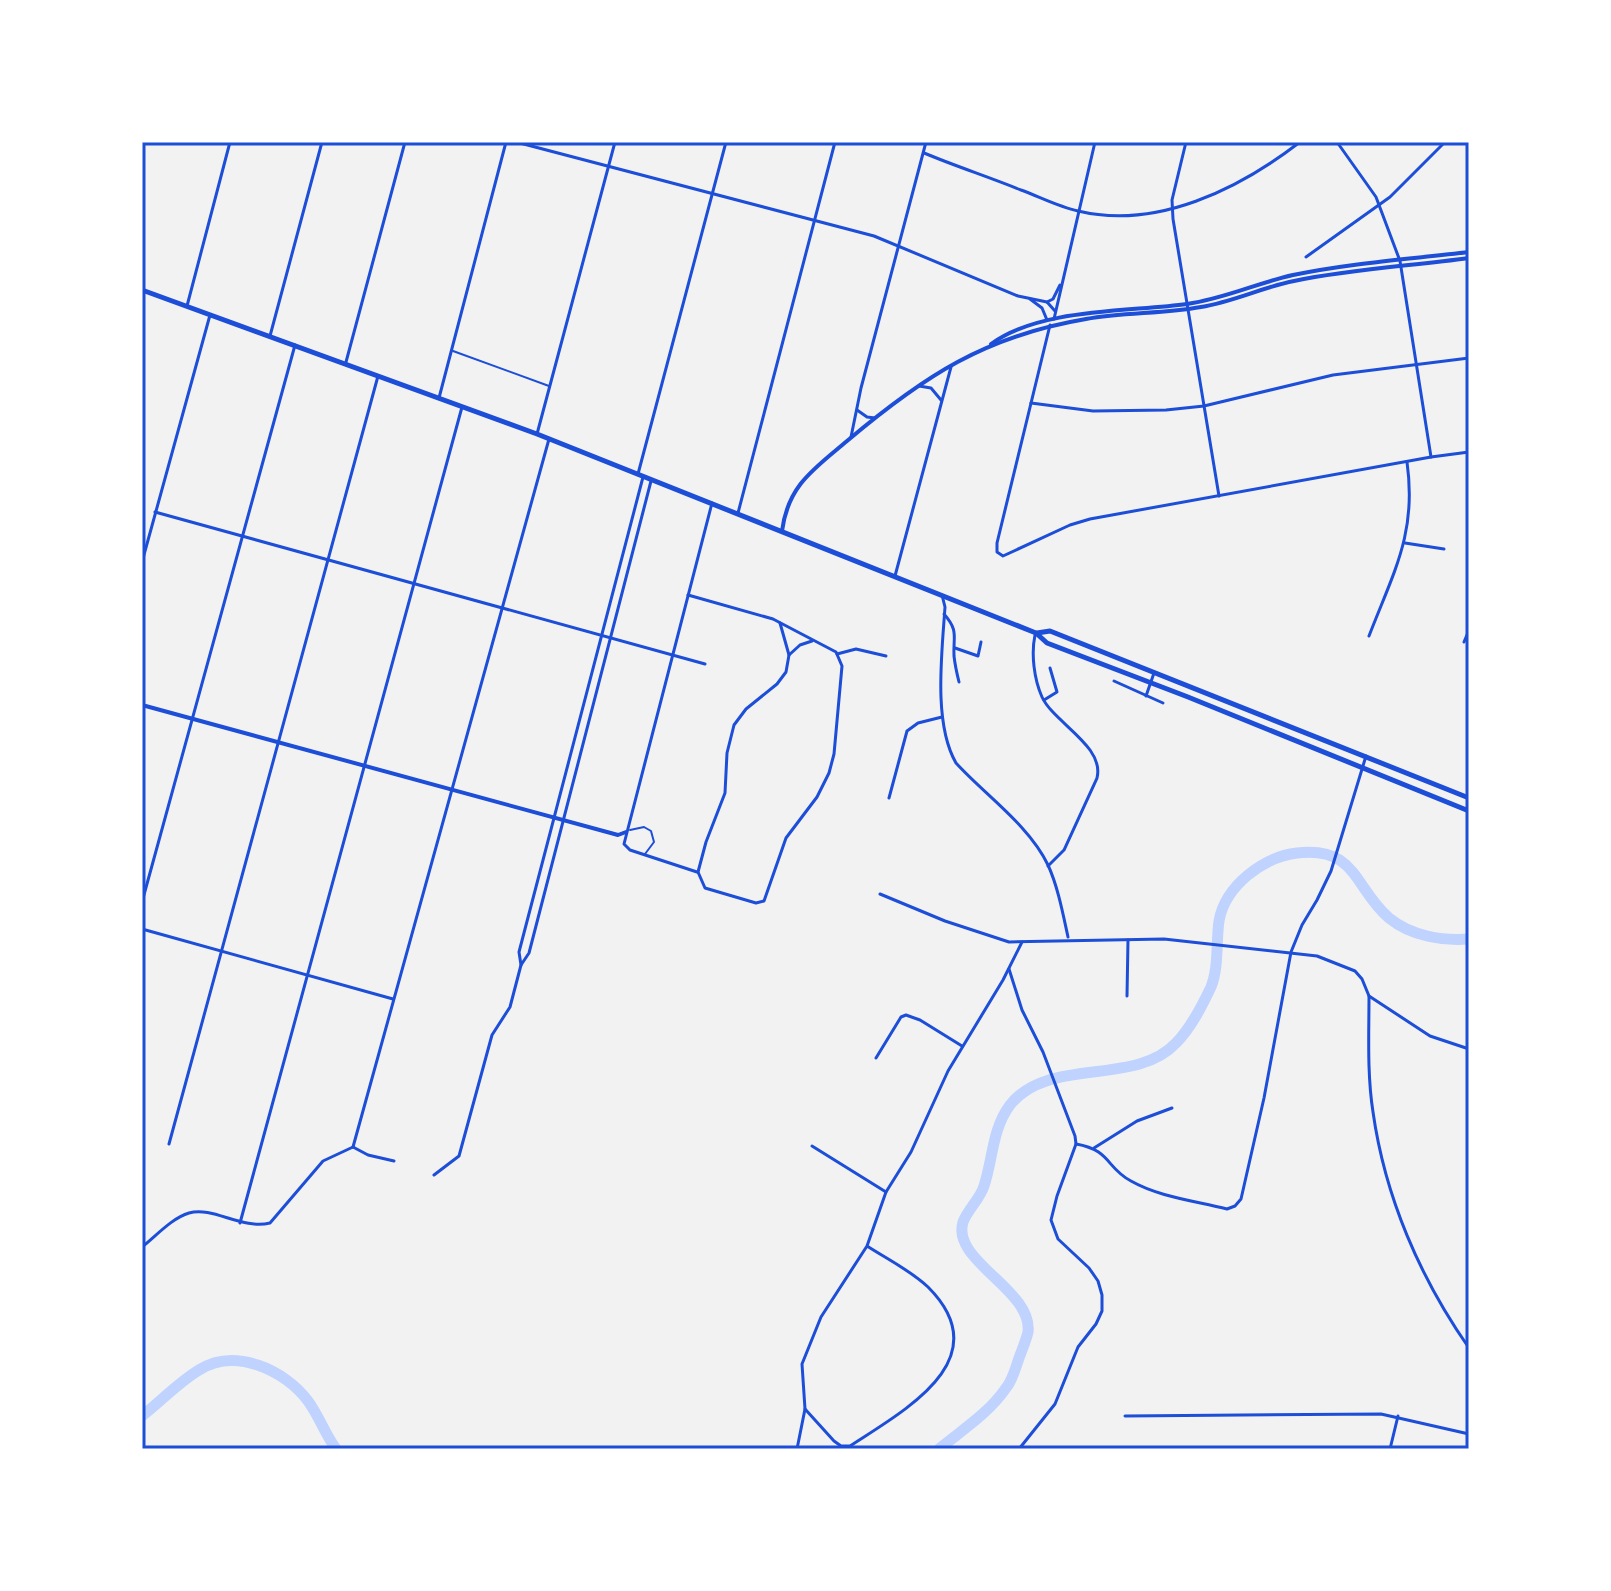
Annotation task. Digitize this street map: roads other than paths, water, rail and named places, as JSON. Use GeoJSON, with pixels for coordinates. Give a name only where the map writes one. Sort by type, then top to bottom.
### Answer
{"type":"FeatureCollection","features":[{"type":"Feature","properties":{"kind":"main road"},"geometry":{"type":"LineString","coordinates":[[142,290],[537,434],[1036,633],[1047,643],[1469,811]]}},
{"type":"Feature","properties":{"kind":"main road"},"geometry":{"type":"LineString","coordinates":[[1036,633],[1050,631],[1469,798]]}},
{"type":"Feature","properties":{"kind":"street"},"geometry":{"type":"LineString","coordinates":[[187,306],[230,142]]}},
{"type":"Feature","properties":{"kind":"street"},"geometry":{"type":"LineString","coordinates":[[270,336],[322,142]]}},
{"type":"Feature","properties":{"kind":"street"},"geometry":{"type":"LineString","coordinates":[[345,364],[405,142]]}},
{"type":"Feature","properties":{"kind":"street"},"geometry":{"type":"LineString","coordinates":[[439,398],[506,142]]}},
{"type":"Feature","properties":{"kind":"street"},"geometry":{"type":"LineString","coordinates":[[516,142],[874,236],[1030,299],[1047,302],[1053,299],[1060,285]]}},
{"type":"Feature","properties":{"kind":"street"},"geometry":{"type":"LineString","coordinates":[[537,434],[615,142]]}},
{"type":"Feature","properties":{"kind":"street"},"geometry":{"type":"LineString","coordinates":[[521,965],[519,952],[726,142]]}},
{"type":"Feature","properties":{"kind":"street"},"geometry":{"type":"LineString","coordinates":[[738,513],[835,142]]}},
{"type":"Feature","properties":{"kind":"street"},"geometry":{"type":"LineString","coordinates":[[851,438],[926,142]]}},
{"type":"Feature","properties":{"kind":"street"},"geometry":{"type":"LineString","coordinates":[[1095,142],[997,552],[1003,556],[1010,554],[1077,522],[1469,452]]}},
{"type":"Feature","properties":{"kind":"street"},"geometry":{"type":"LineString","coordinates":[[1186,142],[1172,210],[1219,496]]}},
{"type":"Feature","properties":{"kind":"street"},"geometry":{"type":"LineString","coordinates":[[924,153],[1079,211],[1124,215],[1172,210],[1202,199],[1265,166],[1300,142]]}},
{"type":"Feature","properties":{"kind":"street"},"geometry":{"type":"LineString","coordinates":[[1337,142],[1380,205],[1401,264],[1431,457]]}},
{"type":"Feature","properties":{"kind":"street"},"geometry":{"type":"LineString","coordinates":[[1306,257],[1380,205],[1445,142]]}},
{"type":"Feature","properties":{"kind":"street"},"geometry":{"type":"LineString","coordinates":[[782,531],[797,486],[915,386],[952,363],[990,345],[1050,324],[1222,303],[1299,280],[1469,252]]}},
{"type":"Feature","properties":{"kind":"street"},"geometry":{"type":"LineString","coordinates":[[1401,264],[1469,258]]}},
{"type":"Feature","properties":{"kind":"street"},"geometry":{"type":"LineString","coordinates":[[1030,299],[1042,308],[1050,324]]}},
{"type":"Feature","properties":{"kind":"street"},"geometry":{"type":"LineString","coordinates":[[1047,302],[1056,313]]}},
{"type":"Feature","properties":{"kind":"street"},"geometry":{"type":"LineString","coordinates":[[142,562],[210,315]]}},
{"type":"Feature","properties":{"kind":"street"},"geometry":{"type":"LineString","coordinates":[[142,902],[295,345]]}},
{"type":"Feature","properties":{"kind":"street"},"geometry":{"type":"LineString","coordinates":[[1031,403],[1118,412],[1204,406],[1333,375],[1469,358]]}},
{"type":"Feature","properties":{"kind":"street"},"geometry":{"type":"LineString","coordinates":[[895,577],[952,363]]}},
{"type":"Feature","properties":{"kind":"street"},"geometry":{"type":"LineString","coordinates":[[169,1144],[378,376]]}},
{"type":"Feature","properties":{"kind":"street"},"geometry":{"type":"LineString","coordinates":[[915,386],[931,388],[942,402]]}},
{"type":"Feature","properties":{"kind":"street"},"geometry":{"type":"LineString","coordinates":[[857,406],[860,413],[875,418]]}},
{"type":"Feature","properties":{"kind":"street"},"geometry":{"type":"LineString","coordinates":[[240,1223],[462,407]]}},
{"type":"Feature","properties":{"kind":"street"},"geometry":{"type":"LineString","coordinates":[[142,1247],[189,1213],[256,1225],[270,1223],[323,1161],[353,1147],[549,439]]}},
{"type":"Feature","properties":{"kind":"street"},"geometry":{"type":"LineString","coordinates":[[1369,636],[1405,543],[1411,495],[1407,462]]}},
{"type":"Feature","properties":{"kind":"street"},"geometry":{"type":"LineString","coordinates":[[434,1175],[459,1156],[492,1035],[510,1007],[521,965],[529,953],[651,479]]}},
{"type":"Feature","properties":{"kind":"street"},"geometry":{"type":"LineString","coordinates":[[698,872],[626,847],[626,832],[712,503]]}},
{"type":"Feature","properties":{"kind":"street"},"geometry":{"type":"LineString","coordinates":[[155,512],[705,664]]}},
{"type":"Feature","properties":{"kind":"street"},"geometry":{"type":"LineString","coordinates":[[1405,543],[1444,549]]}},
{"type":"Feature","properties":{"kind":"street"},"geometry":{"type":"LineString","coordinates":[[688,595],[766,616],[837,654],[842,666],[832,766],[820,792],[786,838],[764,901],[756,903],[705,888],[698,872],[725,793],[727,753],[732,732],[750,704],[782,679],[789,655],[800,645],[812,641]]}},
{"type":"Feature","properties":{"kind":"street"},"geometry":{"type":"LineString","coordinates":[[942,595],[942,717],[950,753],[956,763],[1020,828],[1048,866],[1069,939]]}},
{"type":"Feature","properties":{"kind":"street"},"geometry":{"type":"LineString","coordinates":[[944,614],[953,624],[959,682]]}},
{"type":"Feature","properties":{"kind":"street"},"geometry":{"type":"LineString","coordinates":[[780,623],[789,655]]}},
{"type":"Feature","properties":{"kind":"street"},"geometry":{"type":"LineString","coordinates":[[1464,642],[1469,630]]}},
{"type":"Feature","properties":{"kind":"street"},"geometry":{"type":"LineString","coordinates":[[1036,633],[1032,652],[1044,700],[1080,738],[1099,767],[1097,778],[1064,850],[1048,866]]}},
{"type":"Feature","properties":{"kind":"street"},"geometry":{"type":"LineString","coordinates":[[955,648],[978,656],[981,642]]}},
{"type":"Feature","properties":{"kind":"street"},"geometry":{"type":"LineString","coordinates":[[837,654],[856,649],[886,656]]}},
{"type":"Feature","properties":{"kind":"street"},"geometry":{"type":"LineString","coordinates":[[1044,700],[1057,692],[1050,668]]}},
{"type":"Feature","properties":{"kind":"street"},"geometry":{"type":"LineString","coordinates":[[1146,696],[1155,672]]}},
{"type":"Feature","properties":{"kind":"street"},"geometry":{"type":"LineString","coordinates":[[1114,681],[1163,703]]}},
{"type":"Feature","properties":{"kind":"street"},"geometry":{"type":"LineString","coordinates":[[142,705],[554,818],[620,835],[626,832]]}},
{"type":"Feature","properties":{"kind":"street"},"geometry":{"type":"LineString","coordinates":[[889,798],[907,731],[918,723],[942,717]]}},
{"type":"Feature","properties":{"kind":"street"},"geometry":{"type":"LineString","coordinates":[[1076,1144],[1101,1151],[1124,1176],[1145,1187],[1227,1209],[1241,1199],[1264,1098],[1291,952],[1331,871],[1366,756]]}},
{"type":"Feature","properties":{"kind":"street"},"geometry":{"type":"LineString","coordinates":[[880,894],[945,921],[1009,942],[1164,939],[1291,952],[1329,959],[1350,968],[1362,979],[1369,996],[1372,1109],[1382,1163],[1396,1207],[1427,1279],[1469,1348]]}},
{"type":"Feature","properties":{"kind":"street"},"geometry":{"type":"LineString","coordinates":[[142,929],[393,999]]}},
{"type":"Feature","properties":{"kind":"street"},"geometry":{"type":"LineString","coordinates":[[1127,996],[1128,940]]}},
{"type":"Feature","properties":{"kind":"street"},"geometry":{"type":"LineString","coordinates":[[797,1449],[805,1409],[802,1364],[811,1340],[836,1292],[867,1246],[886,1192],[911,1152],[962,1046],[1022,942]]}},
{"type":"Feature","properties":{"kind":"street"},"geometry":{"type":"LineString","coordinates":[[1009,969],[1022,1010],[1062,1102],[1076,1144],[1051,1220],[1058,1239],[1098,1281],[1102,1295],[1102,1311],[1078,1347],[1055,1404],[1019,1449]]}},
{"type":"Feature","properties":{"kind":"street"},"geometry":{"type":"LineString","coordinates":[[1369,996],[1430,1036],[1469,1049]]}},
{"type":"Feature","properties":{"kind":"street"},"geometry":{"type":"LineString","coordinates":[[876,1058],[901,1017],[906,1015],[920,1020],[962,1046]]}},
{"type":"Feature","properties":{"kind":"street"},"geometry":{"type":"LineString","coordinates":[[1094,1148],[1137,1121],[1172,1108]]}},
{"type":"Feature","properties":{"kind":"street"},"geometry":{"type":"LineString","coordinates":[[812,1146],[886,1192]]}},
{"type":"Feature","properties":{"kind":"street"},"geometry":{"type":"LineString","coordinates":[[353,1147],[368,1155],[394,1161]]}},
{"type":"Feature","properties":{"kind":"street"},"geometry":{"type":"LineString","coordinates":[[805,1409],[834,1441],[841,1446],[850,1446],[922,1395],[953,1354],[956,1336],[943,1306],[911,1274],[867,1246]]}},
{"type":"Feature","properties":{"kind":"street"},"geometry":{"type":"LineString","coordinates":[[1125,1416],[1381,1414],[1469,1434]]}},
{"type":"Feature","properties":{"kind":"street"},"geometry":{"type":"LineString","coordinates":[[1390,1449],[1398,1416]]}},
{"type":"Feature","properties":{"kind":"lane"},"geometry":{"type":"LineString","coordinates":[[451,350],[550,387]]}},
{"type":"Feature","properties":{"kind":"lane"},"geometry":{"type":"LineString","coordinates":[[626,832],[640,827],[651,831],[654,842],[644,854]]}},
{"type":"Feature","properties":{"kind":"waterway"},"geometry":{"type":"LineString","coordinates":[[939,1449],[975,1421],[999,1397],[1012,1379],[1028,1332],[1026,1317],[1018,1303],[969,1250],[963,1236],[963,1222],[984,1186],[1004,1114],[1026,1090],[1046,1081],[1138,1064],[1159,1056],[1176,1043],[1191,1024],[1211,987],[1219,921],[1237,885],[1259,867],[1284,856],[1297,853],[1332,856],[1352,872],[1377,906],[1398,924],[1427,936],[1469,939]]}},
{"type":"Feature","properties":{"kind":"waterway"},"geometry":{"type":"LineString","coordinates":[[142,1416],[199,1370],[213,1363],[243,1362],[273,1372],[298,1390],[312,1407],[336,1449]]}}]}
